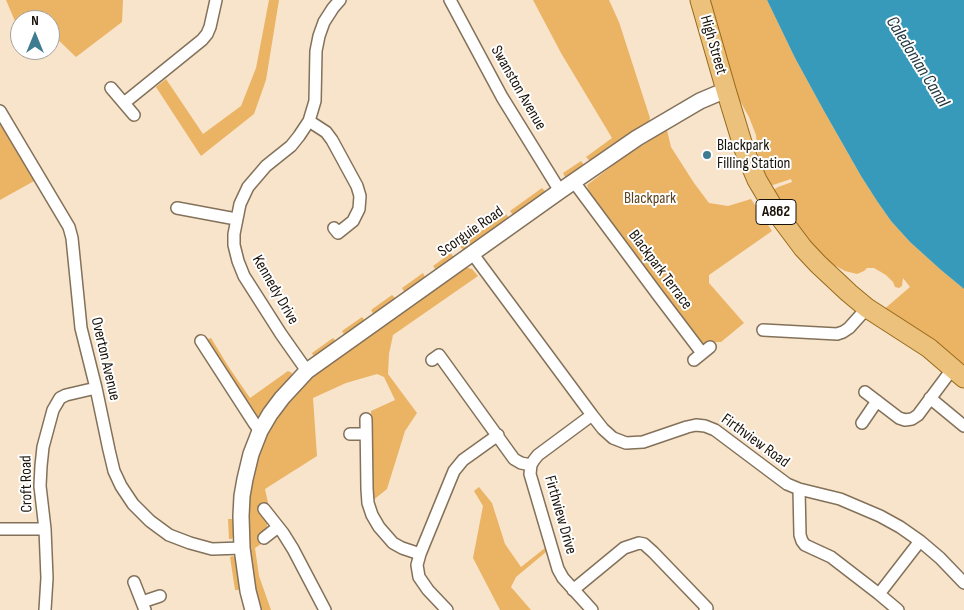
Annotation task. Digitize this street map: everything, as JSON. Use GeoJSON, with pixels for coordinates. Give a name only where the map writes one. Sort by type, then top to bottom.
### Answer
{"type":"FeatureCollection","features":[{"type":"Feature","properties":{"kind":"main road","name":"High Street"},"geometry":{"type":"LineString","coordinates":[[700,0],[726,90]]}},
{"type":"Feature","properties":{"kind":"main road","name":"A862"},"geometry":{"type":"LineString","coordinates":[[726,90],[747,157],[757,180],[767,199],[785,225],[818,264],[848,293],[867,308],[929,348],[959,373]]}},
{"type":"Feature","properties":{"kind":"street"},"geometry":{"type":"LineString","coordinates":[[124,103],[202,40],[210,28],[216,0]]}},
{"type":"Feature","properties":{"kind":"street","name":"Kennedy Drive"},"geometry":{"type":"LineString","coordinates":[[307,371],[244,276],[234,245],[234,234],[240,204],[248,187],[266,166],[291,146],[309,121],[315,101],[316,51],[319,36],[324,22],[340,0]]}},
{"type":"Feature","properties":{"kind":"street","name":"Swanston Avenue"},"geometry":{"type":"LineString","coordinates":[[450,0],[502,97],[560,191]]}},
{"type":"Feature","properties":{"kind":"street"},"geometry":{"type":"LineString","coordinates":[[111,88],[134,115]]}},
{"type":"Feature","properties":{"kind":"street","name":"Scorguie Road"},"geometry":{"type":"LineString","coordinates":[[253,610],[248,591],[242,548],[240,516],[242,496],[251,454],[260,431],[282,398],[307,371],[560,191],[637,138],[700,101],[726,90]]}},
{"type":"Feature","properties":{"kind":"street","name":"Overton Avenue"},"geometry":{"type":"LineString","coordinates":[[0,111],[69,227],[72,238],[81,328],[114,471],[121,486],[133,504],[169,535],[212,549],[242,548]]}},
{"type":"Feature","properties":{"kind":"street"},"geometry":{"type":"LineString","coordinates":[[309,121],[326,132],[332,140],[357,186],[360,196],[359,210],[354,221],[338,233],[334,228]]}},
{"type":"Feature","properties":{"kind":"street","name":"Blackpark Terrace"},"geometry":{"type":"LineString","coordinates":[[574,182],[702,353]]}},
{"type":"Feature","properties":{"kind":"street"},"geometry":{"type":"LineString","coordinates":[[177,208],[236,219]]}},
{"type":"Feature","properties":{"kind":"street","name":"Firthview Road"},"geometry":{"type":"LineString","coordinates":[[472,253],[592,415],[603,429],[614,438],[626,443],[643,442],[696,425],[715,430],[787,484],[840,499],[880,516],[900,527],[940,558],[964,583]]}},
{"type":"Feature","properties":{"kind":"street"},"geometry":{"type":"LineString","coordinates":[[763,330],[837,334],[850,328],[867,308]]}},
{"type":"Feature","properties":{"kind":"street"},"geometry":{"type":"LineString","coordinates":[[201,341],[260,431]]}},
{"type":"Feature","properties":{"kind":"street"},"geometry":{"type":"LineString","coordinates":[[432,360],[439,356],[514,458],[522,463],[531,465]]}},
{"type":"Feature","properties":{"kind":"street"},"geometry":{"type":"LineString","coordinates":[[865,392],[899,418],[905,420],[912,419],[918,415],[930,398],[959,373]]}},
{"type":"Feature","properties":{"kind":"street","name":"Croft Road"},"geometry":{"type":"LineString","coordinates":[[45,610],[47,578],[45,529],[40,486],[40,466],[43,447],[53,410],[60,398],[96,388]]}},
{"type":"Feature","properties":{"kind":"street"},"geometry":{"type":"LineString","coordinates":[[930,398],[964,426]]}},
{"type":"Feature","properties":{"kind":"street"},"geometry":{"type":"LineString","coordinates":[[862,423],[877,401]]}},
{"type":"Feature","properties":{"kind":"street","name":"Firthview Drive"},"geometry":{"type":"LineString","coordinates":[[592,415],[538,455],[531,465],[530,474],[562,578],[592,610]]}},
{"type":"Feature","properties":{"kind":"street"},"geometry":{"type":"LineString","coordinates":[[366,419],[368,503],[372,515],[379,527],[393,543],[420,554]]}},
{"type":"Feature","properties":{"kind":"street"},"geometry":{"type":"LineString","coordinates":[[350,434],[366,434]]}},
{"type":"Feature","properties":{"kind":"street"},"geometry":{"type":"LineString","coordinates":[[447,610],[428,590],[419,577],[417,564],[454,471],[463,460],[498,436]]}},
{"type":"Feature","properties":{"kind":"street"},"geometry":{"type":"LineString","coordinates":[[800,489],[800,535],[805,545],[831,557],[898,610]]}},
{"type":"Feature","properties":{"kind":"street"},"geometry":{"type":"LineString","coordinates":[[264,509],[293,549],[325,610]]}},
{"type":"Feature","properties":{"kind":"street"},"geometry":{"type":"LineString","coordinates":[[264,538],[278,527]]}},
{"type":"Feature","properties":{"kind":"street"},"geometry":{"type":"LineString","coordinates":[[0,529],[45,529]]}},
{"type":"Feature","properties":{"kind":"street"},"geometry":{"type":"LineString","coordinates":[[879,594],[920,541]]}},
{"type":"Feature","properties":{"kind":"street"},"geometry":{"type":"LineString","coordinates":[[573,590],[624,548],[639,543],[644,544],[653,552],[707,608],[705,610]]}},
{"type":"Feature","properties":{"kind":"street"},"geometry":{"type":"LineString","coordinates":[[134,582],[143,606],[160,596]]}},
{"type":"Feature","properties":{"kind":"green space"},"geometry":{"type":"Polygon","coordinates":[[[6,0],[123,0],[122,22],[76,57],[60,42],[60,10],[10,10],[6,0]]]}},
{"type":"Feature","properties":{"kind":"green space"},"geometry":{"type":"Polygon","coordinates":[[[269,0],[279,0],[266,80],[254,114],[201,156],[156,87],[166,79],[203,134],[241,106],[256,68],[269,0]]]}},
{"type":"Feature","properties":{"kind":"green space"},"geometry":{"type":"Polygon","coordinates":[[[533,0],[609,0],[619,22],[650,118],[648,124],[592,162],[586,157],[612,138],[561,53],[533,0]]]}},
{"type":"Feature","properties":{"kind":"green space"},"geometry":{"type":"Polygon","coordinates":[[[706,0],[767,0],[795,58],[824,111],[877,201],[891,221],[910,242],[964,289],[964,369],[882,311],[910,287],[903,278],[902,286],[899,288],[895,287],[886,275],[874,268],[867,268],[857,274],[836,266],[833,268],[805,241],[773,190],[792,182],[791,179],[773,185],[767,184],[756,161],[758,155],[756,135],[749,117],[733,88],[706,0]]]}},
{"type":"Feature","properties":{"kind":"green space"},"geometry":{"type":"Polygon","coordinates":[[[0,124],[34,181],[0,200],[0,124]]]}},
{"type":"Feature","properties":{"kind":"green space","name":"Blackpark"},"geometry":{"type":"Polygon","coordinates":[[[667,130],[671,147],[709,203],[728,206],[751,199],[772,231],[709,275],[709,283],[744,323],[721,342],[701,343],[590,194],[587,185],[625,156],[667,130]]]}},
{"type":"Feature","properties":{"kind":"green space"},"geometry":{"type":"Polygon","coordinates":[[[581,161],[584,165],[570,177],[565,177],[563,173],[581,161]]]}},
{"type":"Feature","properties":{"kind":"green space"},"geometry":{"type":"Polygon","coordinates":[[[542,188],[545,191],[544,194],[513,215],[510,211],[542,188]]]}},
{"type":"Feature","properties":{"kind":"green space"},"geometry":{"type":"Polygon","coordinates":[[[506,214],[509,218],[463,250],[460,246],[506,214]]]}},
{"type":"Feature","properties":{"kind":"green space"},"geometry":{"type":"Polygon","coordinates":[[[451,253],[454,258],[436,270],[433,266],[451,253]]]}},
{"type":"Feature","properties":{"kind":"green space"},"geometry":{"type":"Polygon","coordinates":[[[464,267],[472,269],[478,276],[393,335],[389,354],[388,374],[417,413],[405,431],[387,489],[372,501],[371,411],[395,400],[384,377],[377,374],[346,383],[313,398],[317,456],[265,489],[268,503],[259,510],[267,523],[267,527],[264,542],[255,548],[259,576],[271,610],[259,610],[250,563],[247,503],[253,471],[262,443],[279,411],[309,378],[464,267]]]}},
{"type":"Feature","properties":{"kind":"green space"},"geometry":{"type":"Polygon","coordinates":[[[423,273],[426,279],[405,293],[402,288],[423,273]]]}},
{"type":"Feature","properties":{"kind":"green space"},"geometry":{"type":"Polygon","coordinates":[[[392,295],[396,299],[374,315],[371,310],[392,295]]]}},
{"type":"Feature","properties":{"kind":"green space"},"geometry":{"type":"Polygon","coordinates":[[[362,317],[365,321],[345,336],[342,331],[362,317]]]}},
{"type":"Feature","properties":{"kind":"green space"},"geometry":{"type":"Polygon","coordinates":[[[211,338],[250,398],[288,371],[292,373],[260,419],[254,416],[205,340],[211,338]]]}},
{"type":"Feature","properties":{"kind":"green space"},"geometry":{"type":"Polygon","coordinates":[[[333,338],[337,342],[314,357],[312,353],[333,338]]]}},
{"type":"Feature","properties":{"kind":"green space"},"geometry":{"type":"Polygon","coordinates":[[[479,487],[492,503],[505,544],[521,567],[545,548],[546,552],[516,577],[511,587],[531,610],[500,610],[473,558],[483,506],[474,491],[479,487]]]}},
{"type":"Feature","properties":{"kind":"green space"},"geometry":{"type":"Polygon","coordinates":[[[228,519],[234,519],[232,539],[229,539],[228,519]]]}},
{"type":"Feature","properties":{"kind":"green space"},"geometry":{"type":"Polygon","coordinates":[[[233,556],[236,559],[241,590],[235,590],[230,557],[233,556]]]}},
{"type":"Feature","properties":{"kind":"water","name":"Caledonian Canal"},"geometry":{"type":"Polygon","coordinates":[[[767,0],[964,0],[964,289],[910,242],[891,221],[877,201],[824,111],[795,58],[767,0]]]}},
{"type":"Feature","properties":{"kind":"place","name":"Blackpark Filling Station"},"geometry":{"type":"Point","coordinates":[707,155]}}]}
